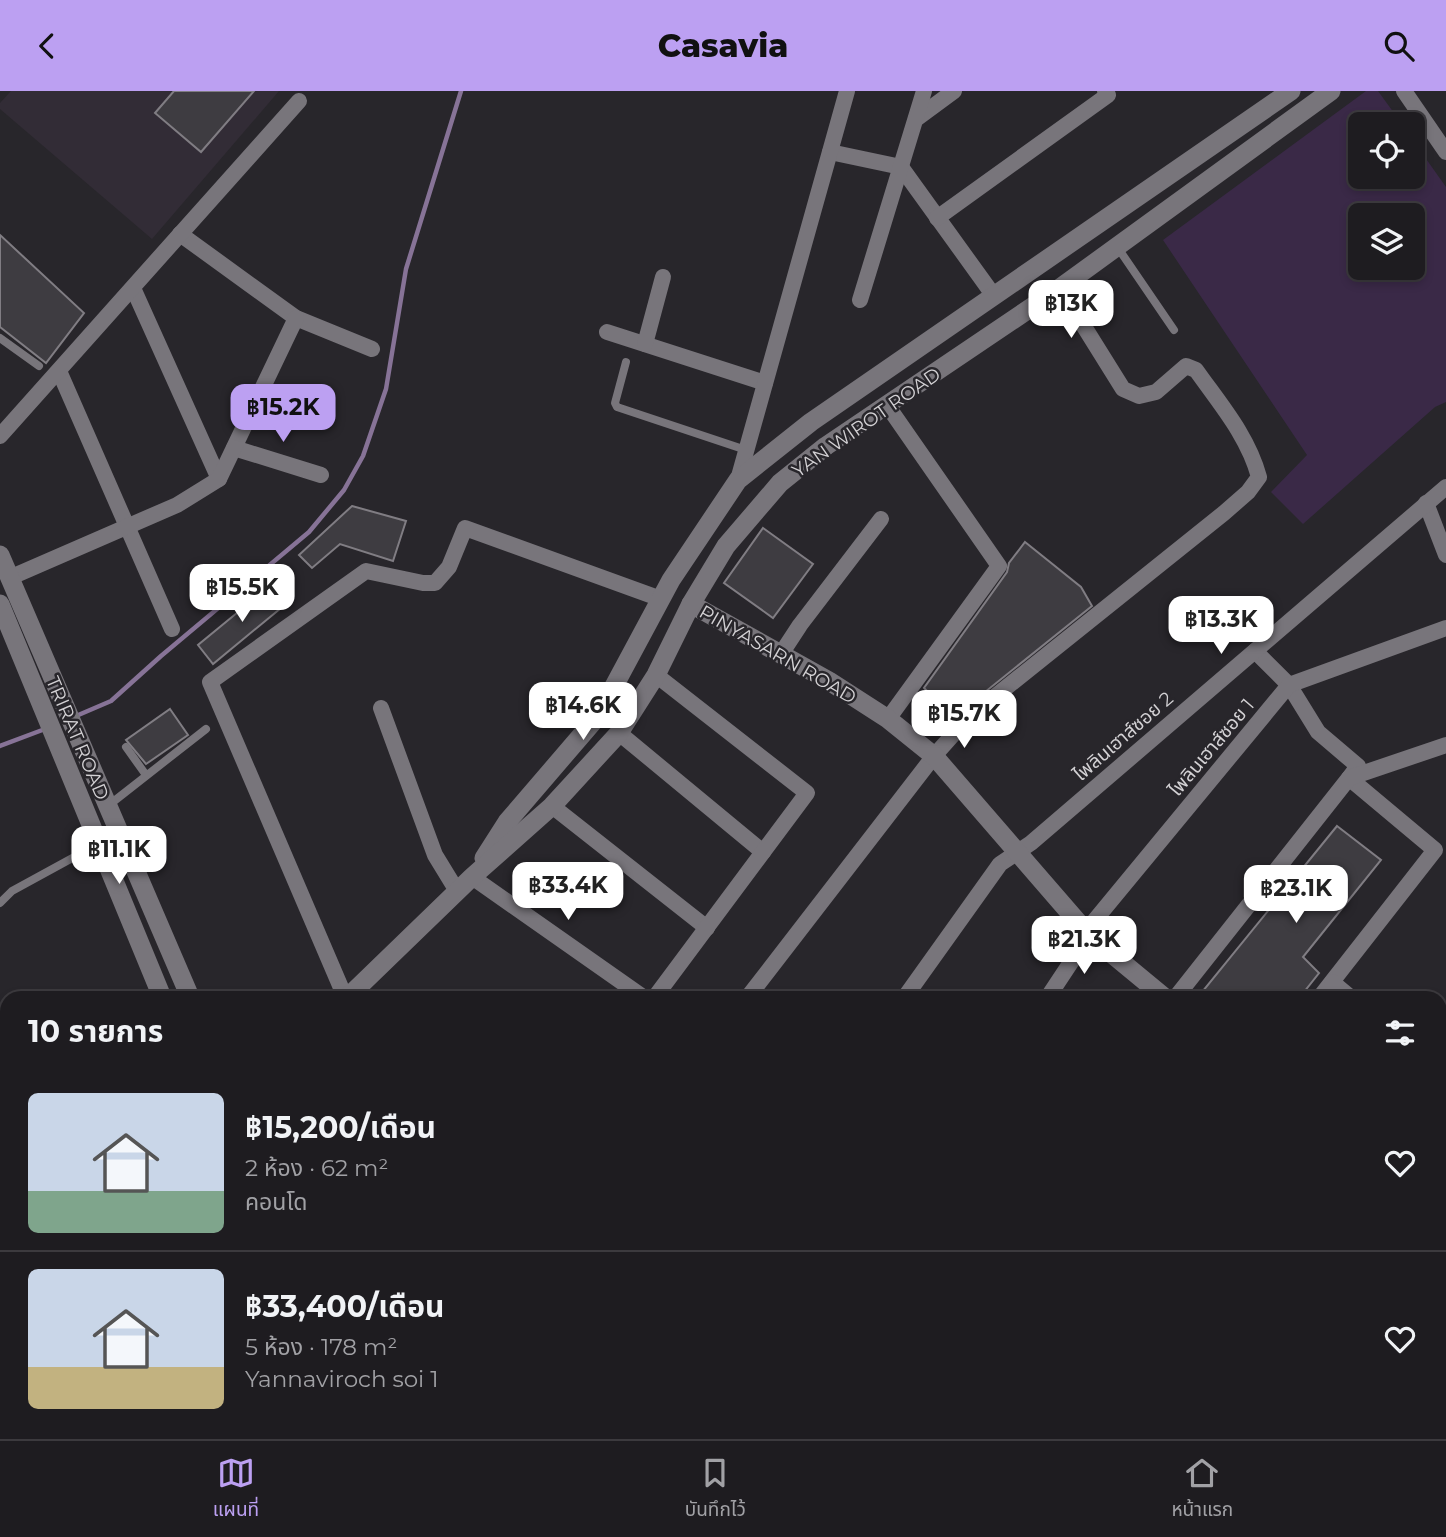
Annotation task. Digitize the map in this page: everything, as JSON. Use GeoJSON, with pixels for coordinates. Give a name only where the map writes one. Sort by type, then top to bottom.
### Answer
{"type":"FeatureCollection","features":[{"type":"Feature","properties":{"kind":"main road","name":"YAN WIROT ROAD"},"geometry":{"type":"LineString","coordinates":[[472,877],[507,822],[598,716],[671,580],[738,480],[811,422],[1291,91]]}},
{"type":"Feature","properties":{"kind":"main road","name":"YAN WIROT ROAD"},"geometry":{"type":"LineString","coordinates":[[353,991],[472,877],[552,806],[619,733],[656,675],[691,604],[726,547],[780,483],[826,446],[1059,288],[1330,92]]}},
{"type":"Feature","properties":{"kind":"main road","name":"TRIRAT ROAD"},"geometry":{"type":"LineString","coordinates":[[0,555],[187,991]]}},
{"type":"Feature","properties":{"kind":"main road","name":"PINYASARN ROAD"},"geometry":{"type":"LineString","coordinates":[[661,599],[691,604],[781,654],[888,719],[934,756],[1089,935],[1157,991]]}},
{"type":"Feature","properties":{"kind":"main road","name":"TRIRAT ROAD"},"geometry":{"type":"LineString","coordinates":[[0,604],[159,991]]}},
{"type":"Feature","properties":{"kind":"street"},"geometry":{"type":"LineString","coordinates":[[738,480],[847,91]]}},
{"type":"Feature","properties":{"kind":"street"},"geometry":{"type":"LineString","coordinates":[[860,300],[924,91]]}},
{"type":"Feature","properties":{"kind":"street"},"geometry":{"type":"LineString","coordinates":[[915,119],[954,91]]}},
{"type":"Feature","properties":{"kind":"street"},"geometry":{"type":"LineString","coordinates":[[937,218],[1108,95],[1105,91]]}},
{"type":"Feature","properties":{"kind":"street"},"geometry":{"type":"LineString","coordinates":[[1404,91],[1446,152]]}},
{"type":"Feature","properties":{"kind":"street"},"geometry":{"type":"LineString","coordinates":[[0,436],[299,101]]}},
{"type":"Feature","properties":{"kind":"street"},"geometry":{"type":"LineString","coordinates":[[830,152],[901,167],[993,296]]}},
{"type":"Feature","properties":{"kind":"street"},"geometry":{"type":"LineString","coordinates":[[180,235],[296,319],[372,349]]}},
{"type":"Feature","properties":{"kind":"street"},"geometry":{"type":"LineString","coordinates":[[645,344],[663,277]]}},
{"type":"Feature","properties":{"kind":"street"},"geometry":{"type":"LineString","coordinates":[[133,288],[219,479]]}},
{"type":"Feature","properties":{"kind":"street"},"geometry":{"type":"LineString","coordinates":[[753,991],[934,756],[967,719],[1224,513],[1248,492],[1259,477],[1254,457],[1233,421],[1196,370],[1186,366],[1156,392],[1139,396],[1123,389],[1059,288]]}},
{"type":"Feature","properties":{"kind":"street"},"geometry":{"type":"LineString","coordinates":[[9,578],[177,505],[219,479],[296,319]]}},
{"type":"Feature","properties":{"kind":"street"},"geometry":{"type":"LineString","coordinates":[[607,332],[765,383]]}},
{"type":"Feature","properties":{"kind":"street"},"geometry":{"type":"LineString","coordinates":[[59,371],[172,629]]}},
{"type":"Feature","properties":{"kind":"street"},"geometry":{"type":"LineString","coordinates":[[887,405],[999,566],[888,719]]}},
{"type":"Feature","properties":{"kind":"street"},"geometry":{"type":"LineString","coordinates":[[234,448],[321,475]]}},
{"type":"Feature","properties":{"kind":"street","name":"ไพลินเฮาส์ซอย 2"},"geometry":{"type":"LineString","coordinates":[[909,991],[1000,864],[1018,852],[1446,487]]}},
{"type":"Feature","properties":{"kind":"street"},"geometry":{"type":"LineString","coordinates":[[1426,503],[1446,555]]}},
{"type":"Feature","properties":{"kind":"street"},"geometry":{"type":"LineString","coordinates":[[781,654],[881,519]]}},
{"type":"Feature","properties":{"kind":"street"},"geometry":{"type":"LineString","coordinates":[[344,991],[210,682],[366,571],[435,583],[449,567],[465,528],[661,599]]}},
{"type":"Feature","properties":{"kind":"street"},"geometry":{"type":"LineString","coordinates":[[1289,685],[1446,628]]}},
{"type":"Feature","properties":{"kind":"street"},"geometry":{"type":"LineString","coordinates":[[1181,991],[1358,765],[1318,732],[1289,685],[1255,651]]}},
{"type":"Feature","properties":{"kind":"street"},"geometry":{"type":"LineString","coordinates":[[656,675],[807,793],[660,991]]}},
{"type":"Feature","properties":{"kind":"street","name":"ไพลินเฮาส์ซอย 1"},"geometry":{"type":"LineString","coordinates":[[1052,991],[1089,935],[1095,920],[1289,685]]}},
{"type":"Feature","properties":{"kind":"street"},"geometry":{"type":"LineString","coordinates":[[381,708],[435,855],[457,891]]}},
{"type":"Feature","properties":{"kind":"street"},"geometry":{"type":"LineString","coordinates":[[619,733],[763,852]]}},
{"type":"Feature","properties":{"kind":"street"},"geometry":{"type":"LineString","coordinates":[[1349,778],[1446,745]]}},
{"type":"Feature","properties":{"kind":"street"},"geometry":{"type":"LineString","coordinates":[[1325,991],[1441,855],[1349,778]]}},
{"type":"Feature","properties":{"kind":"street"},"geometry":{"type":"LineString","coordinates":[[552,806],[707,928]]}},
{"type":"Feature","properties":{"kind":"street"},"geometry":{"type":"LineString","coordinates":[[472,877],[634,991]]}},
{"type":"Feature","properties":{"kind":"street"},"geometry":{"type":"LineString","coordinates":[[1332,982],[1343,991]]}},
{"type":"Feature","properties":{"kind":"lane"},"geometry":{"type":"LineString","coordinates":[[1116,246],[1174,330]]}},
{"type":"Feature","properties":{"kind":"lane"},"geometry":{"type":"LineString","coordinates":[[0,338],[39,366]]}},
{"type":"Feature","properties":{"kind":"lane"},"geometry":{"type":"LineString","coordinates":[[626,362],[615,403],[617,407],[746,450]]}},
{"type":"Feature","properties":{"kind":"lane"},"geometry":{"type":"LineString","coordinates":[[107,807],[206,729]]}},
{"type":"Feature","properties":{"kind":"lane"},"geometry":{"type":"LineString","coordinates":[[126,747],[146,775]]}},
{"type":"Feature","properties":{"kind":"lane"},"geometry":{"type":"LineString","coordinates":[[0,903],[12,891],[98,844]]}},
{"type":"Feature","properties":{"kind":"shaded area"},"geometry":{"type":"Polygon","coordinates":[[[11,91],[279,91],[152,239],[0,109],[0,103],[11,91]]]}},
{"type":"Feature","properties":{"kind":"shaded area"},"geometry":{"type":"Polygon","coordinates":[[[1366,91],[1378,91],[1393,112],[1348,112],[1348,189],[1425,189],[1425,157],[1446,187],[1446,402],[1435,407],[1303,524],[1271,492],[1307,455],[1163,240],[1366,91]]]}},
{"type":"Feature","properties":{"kind":"building"},"geometry":{"type":"Polygon","coordinates":[[[174,91],[254,91],[201,152],[155,113],[174,91]]]}},
{"type":"Feature","properties":{"kind":"building"},"geometry":{"type":"Polygon","coordinates":[[[0,235],[84,313],[46,363],[0,327],[0,235]]]}},
{"type":"Feature","properties":{"kind":"building"},"geometry":{"type":"Polygon","coordinates":[[[352,506],[406,521],[393,561],[340,544],[312,568],[299,555],[352,506]]]}},
{"type":"Feature","properties":{"kind":"building"},"geometry":{"type":"Polygon","coordinates":[[[763,528],[813,564],[773,618],[724,583],[763,528]]]}},
{"type":"Feature","properties":{"kind":"building"},"geometry":{"type":"Polygon","coordinates":[[[1025,542],[1081,587],[1092,606],[954,717],[924,688],[1007,572],[1009,563],[1025,542]]]}},
{"type":"Feature","properties":{"kind":"building"},"geometry":{"type":"Polygon","coordinates":[[[272,584],[287,603],[213,664],[198,645],[272,584]]]}},
{"type":"Feature","properties":{"kind":"building"},"geometry":{"type":"Polygon","coordinates":[[[170,709],[188,735],[146,764],[126,740],[170,709]]]}},
{"type":"Feature","properties":{"kind":"building"},"geometry":{"type":"Polygon","coordinates":[[[1337,826],[1381,860],[1303,957],[1319,973],[1305,991],[1203,991],[1337,826]]]}},
{"type":"Feature","properties":{"kind":"waterway"},"geometry":{"type":"LineString","coordinates":[[76,716],[111,701],[309,532],[344,490],[363,456],[386,389],[406,269],[461,91]]}},
{"type":"Feature","properties":{"kind":"waterway"},"geometry":{"type":"LineString","coordinates":[[0,746],[45,729]]}}]}
